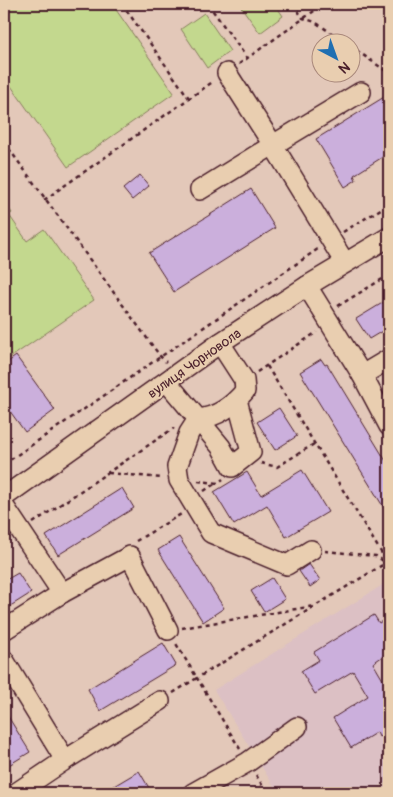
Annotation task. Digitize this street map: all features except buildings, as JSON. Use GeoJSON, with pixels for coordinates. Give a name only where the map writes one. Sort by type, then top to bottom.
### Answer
{"type":"FeatureCollection","features":[{"type":"Feature","properties":{"kind":"street"},"geometry":{"type":"LineString","coordinates":[[227,73],[345,263]]}},
{"type":"Feature","properties":{"kind":"street"},"geometry":{"type":"LineString","coordinates":[[200,190],[361,92]]}},
{"type":"Feature","properties":{"kind":"street","name":"вулиця Чорновола"},"geometry":{"type":"LineString","coordinates":[[4,497],[220,343],[307,286],[389,237]]}},
{"type":"Feature","properties":{"kind":"street"},"geometry":{"type":"LineString","coordinates":[[307,286],[362,376],[389,426]]}},
{"type":"Feature","properties":{"kind":"street"},"geometry":{"type":"LineString","coordinates":[[198,419],[212,418],[237,400],[244,391],[244,380],[220,343]]}},
{"type":"Feature","properties":{"kind":"street"},"geometry":{"type":"LineString","coordinates":[[362,376],[389,360]]}},
{"type":"Feature","properties":{"kind":"street"},"geometry":{"type":"LineString","coordinates":[[167,382],[221,447],[232,466],[255,457],[237,400]]}},
{"type":"Feature","properties":{"kind":"street"},"geometry":{"type":"LineString","coordinates":[[198,419],[189,433],[177,467],[179,480],[211,533],[287,565],[311,550]]}},
{"type":"Feature","properties":{"kind":"street"},"geometry":{"type":"LineString","coordinates":[[4,506],[62,593]]}},
{"type":"Feature","properties":{"kind":"street"},"geometry":{"type":"LineString","coordinates":[[4,630],[62,593],[130,556],[168,630]]}},
{"type":"Feature","properties":{"kind":"street"},"geometry":{"type":"LineString","coordinates":[[4,660],[65,760]]}},
{"type":"Feature","properties":{"kind":"street"},"geometry":{"type":"LineString","coordinates":[[16,793],[160,701]]}},
{"type":"Feature","properties":{"kind":"street"},"geometry":{"type":"LineString","coordinates":[[193,793],[248,762],[297,727]]}},
{"type":"Feature","properties":{"kind":"path"},"geometry":{"type":"LineString","coordinates":[[122,4],[189,98]]}},
{"type":"Feature","properties":{"kind":"path"},"geometry":{"type":"LineString","coordinates":[[208,4],[247,58]]}},
{"type":"Feature","properties":{"kind":"path"},"geometry":{"type":"LineString","coordinates":[[294,4],[304,18],[315,22],[330,32]]}},
{"type":"Feature","properties":{"kind":"path"},"geometry":{"type":"LineString","coordinates":[[44,200],[324,4]]}},
{"type":"Feature","properties":{"kind":"path"},"geometry":{"type":"LineString","coordinates":[[360,53],[389,72]]}},
{"type":"Feature","properties":{"kind":"path"},"geometry":{"type":"LineString","coordinates":[[4,142],[44,200],[160,356]]}},
{"type":"Feature","properties":{"kind":"path"},"geometry":{"type":"LineString","coordinates":[[4,464],[330,240],[389,204]]}},
{"type":"Feature","properties":{"kind":"path"},"geometry":{"type":"LineString","coordinates":[[267,366],[388,562]]}},
{"type":"Feature","properties":{"kind":"path"},"geometry":{"type":"LineString","coordinates":[[255,457],[276,467],[314,444]]}},
{"type":"Feature","properties":{"kind":"path"},"geometry":{"type":"LineString","coordinates":[[107,473],[218,483],[225,478]]}},
{"type":"Feature","properties":{"kind":"path"},"geometry":{"type":"LineString","coordinates":[[130,556],[125,547],[195,506]]}},
{"type":"Feature","properties":{"kind":"path"},"geometry":{"type":"LineString","coordinates":[[311,550],[376,556],[388,562]]}},
{"type":"Feature","properties":{"kind":"path"},"geometry":{"type":"LineString","coordinates":[[160,701],[388,562]]}},
{"type":"Feature","properties":{"kind":"path"},"geometry":{"type":"LineString","coordinates":[[267,793],[168,630],[316,605]]}},
{"type":"Feature","properties":{"kind":"shaded area"},"geometry":{"type":"Polygon","coordinates":[[[389,581],[389,780],[368,793],[278,793],[214,690],[389,581]]]}},
{"type":"Feature","properties":{"kind":"green space"},"geometry":{"type":"Polygon","coordinates":[[[4,4],[112,4],[174,93],[68,167],[4,76],[4,4]]]}},
{"type":"Feature","properties":{"kind":"green space"},"geometry":{"type":"Polygon","coordinates":[[[239,4],[275,4],[283,16],[260,33],[239,4]]]}},
{"type":"Feature","properties":{"kind":"green space"},"geometry":{"type":"Polygon","coordinates":[[[204,13],[230,51],[207,68],[181,29],[204,13]]]}},
{"type":"Feature","properties":{"kind":"green space"},"geometry":{"type":"Polygon","coordinates":[[[4,202],[12,213],[9,215],[27,241],[44,229],[94,300],[4,362],[4,202]]]}}]}
